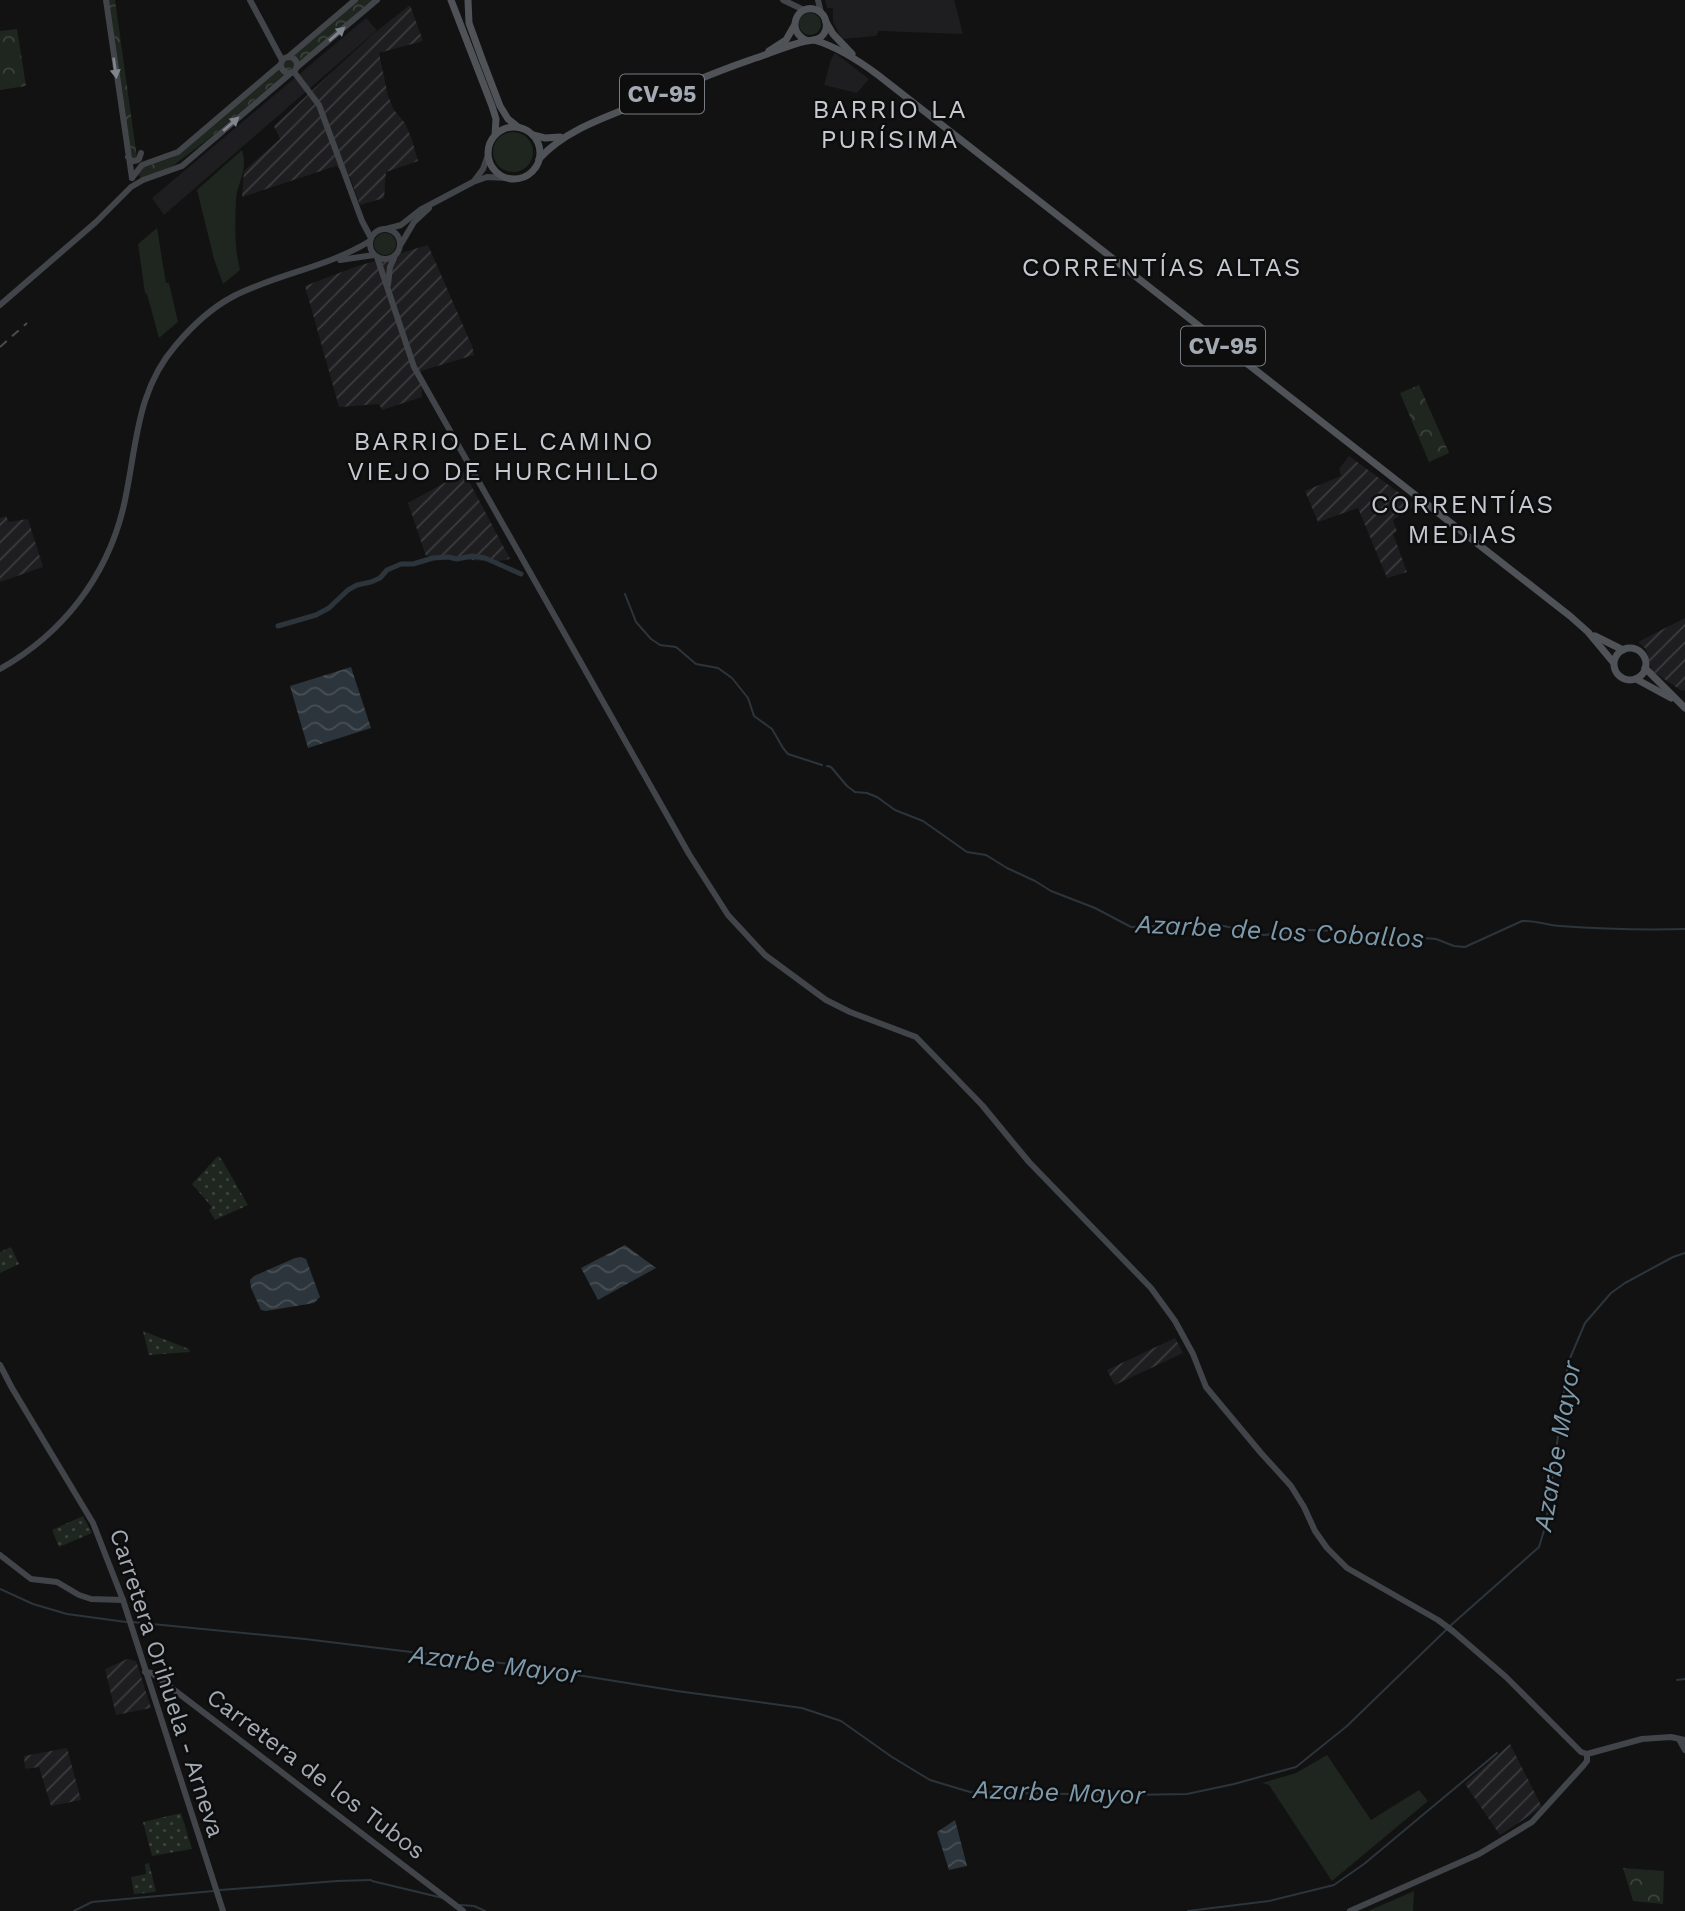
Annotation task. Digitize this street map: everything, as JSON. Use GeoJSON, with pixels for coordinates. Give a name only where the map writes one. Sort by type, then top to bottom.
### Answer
{"type":"FeatureCollection","features":[{"type":"Feature","properties":{"kind":"main road"},"geometry":{"type":"LineString","coordinates":[[106,0],[128,157],[134,175],[143,180]]}},
{"type":"Feature","properties":{"kind":"main road"},"geometry":{"type":"LineString","coordinates":[[250,0],[283,59],[284,72],[294,71]]}},
{"type":"Feature","properties":{"kind":"main road"},"geometry":{"type":"LineString","coordinates":[[131,187],[134,175],[142,165],[178,152],[283,59],[355,0]]}},
{"type":"Feature","properties":{"kind":"main road"},"geometry":{"type":"LineString","coordinates":[[0,305],[96,222],[131,187],[182,166],[377,0]]}},
{"type":"Feature","properties":{"kind":"main road"},"geometry":{"type":"LineString","coordinates":[[452,0],[496,119],[494,136],[483,169],[473,182]]}},
{"type":"Feature","properties":{"kind":"main road","name":"CV-95"},"geometry":{"type":"LineString","coordinates":[[468,0],[469,23],[500,106],[508,119],[533,135],[554,139],[687,84],[811,40]]}},
{"type":"Feature","properties":{"kind":"main road"},"geometry":{"type":"LineString","coordinates":[[805,10],[816,0],[821,13]]}},
{"type":"Feature","properties":{"kind":"main road"},"geometry":{"type":"LineString","coordinates":[[784,1],[821,13]]}},
{"type":"Feature","properties":{"kind":"main road"},"geometry":{"type":"LineString","coordinates":[[784,1],[795,22]]}},
{"type":"Feature","properties":{"kind":"main road","name":"CV-95"},"geometry":{"type":"LineString","coordinates":[[751,60],[782,44],[790,36],[795,22],[805,10]]}},
{"type":"Feature","properties":{"kind":"main road","name":"CV-95"},"geometry":{"type":"LineString","coordinates":[[821,13],[834,34],[857,59],[1588,632],[1623,650],[1633,649],[1642,653],[1645,668],[1683,706]]}},
{"type":"Feature","properties":{"kind":"main road","name":"CV-95"},"geometry":{"type":"LineString","coordinates":[[795,22],[798,35],[838,49],[857,59]]}},
{"type":"Feature","properties":{"kind":"main road"},"geometry":{"type":"LineString","coordinates":[[811,40],[822,36],[826,22]]}},
{"type":"Feature","properties":{"kind":"main road"},"geometry":{"type":"LineString","coordinates":[[283,59],[295,60],[294,71],[319,104],[414,367],[689,854],[728,915],[765,955],[826,1000],[916,1037],[933,1053],[982,1105],[1028,1162],[1151,1288],[1175,1321],[1193,1354],[1206,1387],[1291,1486],[1315,1531],[1347,1568],[1454,1632],[1506,1677],[1581,1752],[1587,1754],[1638,1740],[1661,1737],[1682,1739],[1685,1751]]}},
{"type":"Feature","properties":{"kind":"main road"},"geometry":{"type":"LineString","coordinates":[[494,136],[501,130],[518,127]]}},
{"type":"Feature","properties":{"kind":"main road","name":"CV-95"},"geometry":{"type":"LineString","coordinates":[[506,178],[514,179],[533,171],[539,159],[557,142],[575,132]]}},
{"type":"Feature","properties":{"kind":"main road"},"geometry":{"type":"LineString","coordinates":[[533,135],[538,142],[539,159]]}},
{"type":"Feature","properties":{"kind":"main road"},"geometry":{"type":"LineString","coordinates":[[128,157],[135,161],[141,153]]}},
{"type":"Feature","properties":{"kind":"main road"},"geometry":{"type":"LineString","coordinates":[[488,155],[494,169],[506,178]]}},
{"type":"Feature","properties":{"kind":"main road"},"geometry":{"type":"LineString","coordinates":[[0,668],[22,656],[51,633],[81,600],[99,571],[114,539],[123,509],[144,401],[152,380],[173,347],[191,327],[231,298],[328,262],[370,240],[377,231],[401,225],[420,210],[473,182],[487,177],[506,178]]}},
{"type":"Feature","properties":{"kind":"main road"},"geometry":{"type":"LineString","coordinates":[[388,290],[390,267],[400,245],[414,222],[435,203]]}},
{"type":"Feature","properties":{"kind":"main road"},"geometry":{"type":"LineString","coordinates":[[362,221],[391,230],[398,236],[400,245]]}},
{"type":"Feature","properties":{"kind":"main road"},"geometry":{"type":"LineString","coordinates":[[328,262],[358,257],[390,258],[397,253]]}},
{"type":"Feature","properties":{"kind":"main road","name":"CV-95"},"geometry":{"type":"LineString","coordinates":[[1588,632],[1614,662],[1615,673],[1619,677],[1636,679],[1683,706]]}},
{"type":"Feature","properties":{"kind":"main road"},"geometry":{"type":"LineString","coordinates":[[1614,662],[1623,650]]}},
{"type":"Feature","properties":{"kind":"main road"},"geometry":{"type":"LineString","coordinates":[[1636,679],[1645,668]]}},
{"type":"Feature","properties":{"kind":"main road","name":"Carretera Orihuela - Arneva"},"geometry":{"type":"LineString","coordinates":[[0,1364],[93,1522],[123,1600],[223,1911]]}},
{"type":"Feature","properties":{"kind":"main road"},"geometry":{"type":"LineString","coordinates":[[0,1555],[31,1579],[57,1582],[91,1599],[123,1600]]}},
{"type":"Feature","properties":{"kind":"main road","name":"Carretera de los Tubos"},"geometry":{"type":"LineString","coordinates":[[145,1672],[163,1682],[463,1911]]}},
{"type":"Feature","properties":{"kind":"main road"},"geometry":{"type":"LineString","coordinates":[[1350,1911],[1479,1854],[1532,1822],[1583,1766],[1587,1761],[1587,1754]]}},
{"type":"Feature","properties":{"kind":"shaded area"},"geometry":{"type":"Polygon","coordinates":[[[825,0],[954,0],[963,34],[879,31],[876,36],[842,39],[833,22],[833,8],[827,8],[825,0]]]}},
{"type":"Feature","properties":{"kind":"shaded area"},"geometry":{"type":"Polygon","coordinates":[[[410,5],[423,41],[379,53],[388,96],[394,110],[405,123],[418,161],[386,172],[384,198],[360,205],[350,177],[336,166],[242,197],[244,171],[280,139],[274,126],[373,34],[410,5]]]}},
{"type":"Feature","properties":{"kind":"shaded area"},"geometry":{"type":"Polygon","coordinates":[[[366,18],[377,30],[164,215],[152,198],[366,18]]]}},
{"type":"Feature","properties":{"kind":"shaded area"},"geometry":{"type":"Polygon","coordinates":[[[835,53],[869,79],[857,93],[824,85],[835,53]]]}},
{"type":"Feature","properties":{"kind":"shaded area"},"geometry":{"type":"Polygon","coordinates":[[[428,245],[474,355],[421,371],[422,397],[382,410],[379,404],[339,407],[305,286],[355,267],[428,245]]]}},
{"type":"Feature","properties":{"kind":"shaded area"},"geometry":{"type":"Polygon","coordinates":[[[1349,456],[1416,505],[1393,520],[1397,532],[1393,534],[1407,572],[1387,578],[1358,508],[1318,522],[1305,491],[1341,476],[1339,469],[1349,456]]]}},
{"type":"Feature","properties":{"kind":"shaded area"},"geometry":{"type":"Polygon","coordinates":[[[464,472],[510,559],[494,562],[426,556],[408,503],[464,472]]]}},
{"type":"Feature","properties":{"kind":"shaded area"},"geometry":{"type":"Polygon","coordinates":[[[6,516],[9,522],[28,519],[43,567],[0,582],[0,518],[6,516]]]}},
{"type":"Feature","properties":{"kind":"shaded area"},"geometry":{"type":"Polygon","coordinates":[[[1685,618],[1685,690],[1682,691],[1652,671],[1646,649],[1638,642],[1685,618]]]}},
{"type":"Feature","properties":{"kind":"shaded area"},"geometry":{"type":"Polygon","coordinates":[[[1175,1338],[1183,1353],[1115,1385],[1107,1370],[1175,1338]]]}},
{"type":"Feature","properties":{"kind":"shaded area"},"geometry":{"type":"Polygon","coordinates":[[[127,1659],[136,1661],[151,1708],[116,1715],[105,1669],[127,1659]]]}},
{"type":"Feature","properties":{"kind":"shaded area"},"geometry":{"type":"Polygon","coordinates":[[[1510,1744],[1542,1807],[1500,1835],[1465,1784],[1510,1744]]]}},
{"type":"Feature","properties":{"kind":"shaded area"},"geometry":{"type":"Polygon","coordinates":[[[67,1748],[81,1800],[51,1806],[39,1767],[25,1769],[24,1756],[67,1748]]]}},
{"type":"Feature","properties":{"kind":"green space"},"geometry":{"type":"Polygon","coordinates":[[[108,0],[115,0],[137,158],[132,158],[108,0]]]}},
{"type":"Feature","properties":{"kind":"green space"},"geometry":{"type":"Polygon","coordinates":[[[357,0],[373,0],[207,140],[174,165],[142,182],[137,170],[182,152],[357,0]]]}},
{"type":"Feature","properties":{"kind":"green space"},"geometry":{"type":"Polygon","coordinates":[[[810,13],[818,16],[821,24],[818,32],[810,35],[802,32],[799,24],[802,16],[810,13]]]}},
{"type":"Feature","properties":{"kind":"green space"},"geometry":{"type":"Polygon","coordinates":[[[17,29],[26,86],[0,90],[0,31],[17,29]]]}},
{"type":"Feature","properties":{"kind":"green space"},"geometry":{"type":"Polygon","coordinates":[[[513,132],[521,133],[527,138],[532,144],[532,160],[527,166],[521,171],[513,172],[505,171],[499,166],[494,160],[493,152],[494,144],[499,138],[505,133],[513,132]]]}},
{"type":"Feature","properties":{"kind":"green space"},"geometry":{"type":"Polygon","coordinates":[[[242,150],[244,166],[235,217],[240,270],[223,284],[197,190],[242,150]]]}},
{"type":"Feature","properties":{"kind":"green space"},"geometry":{"type":"Polygon","coordinates":[[[157,228],[166,283],[169,283],[178,322],[159,338],[145,293],[138,244],[157,228]]]}},
{"type":"Feature","properties":{"kind":"green space"},"geometry":{"type":"Polygon","coordinates":[[[385,233],[393,236],[396,244],[393,252],[385,255],[377,252],[374,244],[377,236],[385,233]]]}},
{"type":"Feature","properties":{"kind":"green space"},"geometry":{"type":"Polygon","coordinates":[[[1419,385],[1449,453],[1429,462],[1400,393],[1419,385]]]}},
{"type":"Feature","properties":{"kind":"green space"},"geometry":{"type":"Polygon","coordinates":[[[218,1156],[248,1205],[215,1220],[209,1210],[212,1207],[192,1184],[218,1156]]]}},
{"type":"Feature","properties":{"kind":"green space"},"geometry":{"type":"Polygon","coordinates":[[[11,1247],[19,1264],[0,1273],[0,1252],[11,1247]]]}},
{"type":"Feature","properties":{"kind":"green space"},"geometry":{"type":"Polygon","coordinates":[[[143,1331],[189,1349],[190,1352],[149,1355],[143,1331]]]}},
{"type":"Feature","properties":{"kind":"green space"},"geometry":{"type":"Polygon","coordinates":[[[83,1516],[92,1533],[59,1547],[52,1530],[83,1516]]]}},
{"type":"Feature","properties":{"kind":"green space"},"geometry":{"type":"Polygon","coordinates":[[[1327,1755],[1371,1820],[1419,1790],[1428,1801],[1332,1881],[1269,1785],[1262,1783],[1296,1773],[1327,1755]]]}},
{"type":"Feature","properties":{"kind":"green space"},"geometry":{"type":"Polygon","coordinates":[[[181,1813],[192,1849],[152,1856],[143,1822],[181,1813]]]}},
{"type":"Feature","properties":{"kind":"green space"},"geometry":{"type":"Polygon","coordinates":[[[149,1863],[156,1892],[134,1894],[131,1877],[146,1874],[145,1864],[149,1863]]]}},
{"type":"Feature","properties":{"kind":"green space"},"geometry":{"type":"Polygon","coordinates":[[[1623,1868],[1664,1871],[1663,1904],[1633,1901],[1623,1868]]]}},
{"type":"Feature","properties":{"kind":"green space"},"geometry":{"type":"Polygon","coordinates":[[[1414,1891],[1413,1911],[1368,1911],[1414,1891]]]}},
{"type":"Feature","properties":{"kind":"water"},"geometry":{"type":"Polygon","coordinates":[[[351,667],[371,728],[308,748],[290,686],[351,667]]]}},
{"type":"Feature","properties":{"kind":"water"},"geometry":{"type":"Polygon","coordinates":[[[625,1245],[656,1268],[598,1300],[581,1268],[625,1245]]]}},
{"type":"Feature","properties":{"kind":"water"},"geometry":{"type":"Polygon","coordinates":[[[301,1257],[306,1259],[320,1297],[314,1303],[261,1310],[250,1280],[301,1257]]]}},
{"type":"Feature","properties":{"kind":"water"},"geometry":{"type":"Polygon","coordinates":[[[955,1820],[967,1866],[949,1870],[937,1832],[955,1820]]]}},
{"type":"Feature","properties":{"kind":"waterway"},"geometry":{"type":"LineString","coordinates":[[278,626],[316,615],[329,608],[348,590],[380,578],[387,570],[401,564],[413,564],[433,558],[457,559],[472,556],[485,558],[521,574]]}},
{"type":"Feature","properties":{"kind":"waterway"},"geometry":{"type":"LineString","coordinates":[[625,594],[636,622],[651,639],[660,645],[676,647],[696,664],[718,668],[732,678],[748,698],[754,716],[772,729],[788,754],[822,765]]}},
{"type":"Feature","properties":{"kind":"waterway","name":"Azarbe de los Coballos"},"geometry":{"type":"LineString","coordinates":[[827,766],[855,792],[877,797],[895,810],[923,821],[967,852],[986,855],[1051,891],[1095,908],[1131,927],[1215,924],[1264,935],[1310,930],[1340,931],[1436,939],[1465,947],[1522,921],[1591,928],[1685,929]]}},
{"type":"Feature","properties":{"kind":"waterway","name":"Azarbe Mayor"},"geometry":{"type":"LineString","coordinates":[[1450,1626],[1539,1547],[1546,1524],[1568,1363],[1585,1323],[1611,1293],[1625,1283],[1685,1253]]}},
{"type":"Feature","properties":{"kind":"waterway","name":"Azarbe Mayor"},"geometry":{"type":"LineString","coordinates":[[0,1589],[33,1604],[67,1614],[126,1622]]}},
{"type":"Feature","properties":{"kind":"waterway","name":"Azarbe Mayor"},"geometry":{"type":"LineString","coordinates":[[132,1622],[305,1639],[509,1664],[802,1708],[841,1721],[930,1780],[970,1792],[1125,1795],[1187,1794],[1296,1767],[1347,1726],[1446,1630]]}},
{"type":"Feature","properties":{"kind":"waterway"},"geometry":{"type":"LineString","coordinates":[[1677,1680],[1685,1679]]}},
{"type":"Feature","properties":{"kind":"waterway"},"geometry":{"type":"LineString","coordinates":[[1188,1911],[1269,1901],[1334,1885],[1364,1864],[1497,1753]]}},
{"type":"Feature","properties":{"kind":"waterway"},"geometry":{"type":"LineString","coordinates":[[220,1890],[371,1880]]}},
{"type":"Feature","properties":{"kind":"waterway"},"geometry":{"type":"LineString","coordinates":[[372,1881],[443,1898]]}},
{"type":"Feature","properties":{"kind":"waterway"},"geometry":{"type":"LineString","coordinates":[[74,1911],[92,1902],[214,1891]]}},
{"type":"Feature","properties":{"kind":"waterway"},"geometry":{"type":"LineString","coordinates":[[460,1905],[474,1906],[485,1911]]}},
{"type":"Feature","properties":{"kind":"railway"},"geometry":{"type":"LineString","coordinates":[[0,347],[27,323]]}},
{"type":"Feature","properties":{"kind":"district","name":"BARRIO LA PURÍSIMA"},"geometry":{"type":"Point","coordinates":[890,124]}},
{"type":"Feature","properties":{"kind":"district","name":"CORRENTÍAS ALTAS"},"geometry":{"type":"Point","coordinates":[1162,267]}},
{"type":"Feature","properties":{"kind":"district","name":"BARRIO DEL CAMINO VIEJO DE HURCHILLO"},"geometry":{"type":"Point","coordinates":[504,456]}},
{"type":"Feature","properties":{"kind":"district","name":"CORRENTÍAS MEDIAS"},"geometry":{"type":"Point","coordinates":[1463,519]}}]}
